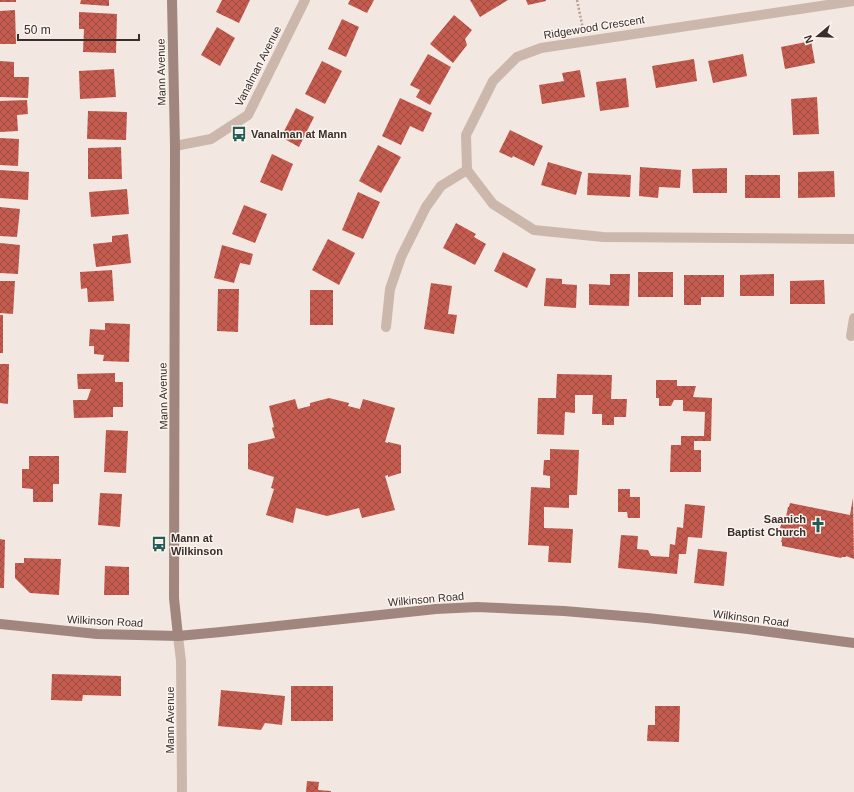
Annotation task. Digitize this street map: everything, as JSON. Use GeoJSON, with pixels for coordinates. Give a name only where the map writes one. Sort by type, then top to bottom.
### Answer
{"type":"FeatureCollection","features":[{"type":"Feature","properties":{"kind":"main road","name":"Mann Avenue"},"geometry":{"type":"LineString","coordinates":[[172,0],[175,146],[174,590],[178,636]]}},
{"type":"Feature","properties":{"kind":"main road","name":"Wilkinson Road"},"geometry":{"type":"LineString","coordinates":[[0,624],[97,634],[178,636],[436,609],[477,607],[564,611],[647,618],[854,643]]}},
{"type":"Feature","properties":{"kind":"street","name":"Vanalman Avenue"},"geometry":{"type":"LineString","coordinates":[[175,146],[211,139],[248,115],[305,0]]}},
{"type":"Feature","properties":{"kind":"street","name":"Ridgewood Crescent"},"geometry":{"type":"LineString","coordinates":[[468,170],[466,135],[493,82],[517,57],[541,48],[854,1]]}},
{"type":"Feature","properties":{"kind":"street"},"geometry":{"type":"LineString","coordinates":[[386,327],[390,289],[401,257],[426,207],[441,186],[468,170],[493,204],[534,230],[603,237],[854,239]]}},
{"type":"Feature","properties":{"kind":"street"},"geometry":{"type":"LineString","coordinates":[[851,336],[854,318]]}},
{"type":"Feature","properties":{"kind":"street","name":"Mann Avenue"},"geometry":{"type":"LineString","coordinates":[[178,636],[181,661],[182,792]]}},
{"type":"Feature","properties":{"kind":"path"},"geometry":{"type":"LineString","coordinates":[[577,0],[585,41]]}},
{"type":"Feature","properties":{"kind":"building"},"geometry":{"type":"Polygon","coordinates":[[[0,0],[16,0],[16,2],[0,2],[0,0]]]}},
{"type":"Feature","properties":{"kind":"building"},"geometry":{"type":"Polygon","coordinates":[[[81,0],[109,0],[109,6],[80,4],[81,0]]]}},
{"type":"Feature","properties":{"kind":"building"},"geometry":{"type":"Polygon","coordinates":[[[222,0],[250,0],[239,23],[216,12],[222,0]]]}},
{"type":"Feature","properties":{"kind":"building"},"geometry":{"type":"Polygon","coordinates":[[[350,0],[374,0],[367,13],[348,4],[350,0]]]}},
{"type":"Feature","properties":{"kind":"building"},"geometry":{"type":"Polygon","coordinates":[[[470,0],[508,0],[480,17],[470,0]]]}},
{"type":"Feature","properties":{"kind":"building"},"geometry":{"type":"Polygon","coordinates":[[[526,0],[546,0],[546,1],[528,5],[526,0]]]}},
{"type":"Feature","properties":{"kind":"building"},"geometry":{"type":"Polygon","coordinates":[[[15,10],[16,44],[0,44],[0,11],[15,10]]]}},
{"type":"Feature","properties":{"kind":"building"},"geometry":{"type":"Polygon","coordinates":[[[79,12],[117,14],[116,53],[83,52],[84,29],[79,29],[79,12]]]}},
{"type":"Feature","properties":{"kind":"building"},"geometry":{"type":"Polygon","coordinates":[[[454,15],[472,30],[465,39],[467,45],[453,63],[430,44],[454,15]]]}},
{"type":"Feature","properties":{"kind":"building"},"geometry":{"type":"Polygon","coordinates":[[[342,19],[359,27],[346,57],[328,49],[342,19]]]}},
{"type":"Feature","properties":{"kind":"building"},"geometry":{"type":"Polygon","coordinates":[[[217,27],[235,38],[220,66],[201,55],[217,27]]]}},
{"type":"Feature","properties":{"kind":"building"},"geometry":{"type":"Polygon","coordinates":[[[811,41],[815,63],[785,69],[781,47],[811,41]]]}},
{"type":"Feature","properties":{"kind":"building"},"geometry":{"type":"Polygon","coordinates":[[[428,54],[451,67],[430,105],[416,97],[420,90],[410,85],[428,54]]]}},
{"type":"Feature","properties":{"kind":"building"},"geometry":{"type":"Polygon","coordinates":[[[743,54],[747,76],[713,83],[708,61],[743,54]]]}},
{"type":"Feature","properties":{"kind":"building"},"geometry":{"type":"Polygon","coordinates":[[[694,59],[697,81],[656,88],[652,66],[694,59]]]}},
{"type":"Feature","properties":{"kind":"building"},"geometry":{"type":"Polygon","coordinates":[[[0,61],[14,62],[14,77],[29,77],[28,98],[0,97],[0,61]]]}},
{"type":"Feature","properties":{"kind":"building"},"geometry":{"type":"Polygon","coordinates":[[[322,61],[342,71],[325,104],[305,94],[322,61]]]}},
{"type":"Feature","properties":{"kind":"building"},"geometry":{"type":"Polygon","coordinates":[[[114,69],[116,97],[80,99],[79,71],[114,69]]]}},
{"type":"Feature","properties":{"kind":"building"},"geometry":{"type":"Polygon","coordinates":[[[580,70],[585,97],[542,104],[539,85],[564,81],[562,73],[580,70]]]}},
{"type":"Feature","properties":{"kind":"building"},"geometry":{"type":"Polygon","coordinates":[[[626,78],[629,107],[600,111],[596,82],[626,78]]]}},
{"type":"Feature","properties":{"kind":"building"},"geometry":{"type":"Polygon","coordinates":[[[817,97],[819,134],[793,135],[791,99],[817,97]]]}},
{"type":"Feature","properties":{"kind":"building"},"geometry":{"type":"Polygon","coordinates":[[[400,98],[432,113],[423,132],[410,126],[401,145],[382,136],[400,98]]]}},
{"type":"Feature","properties":{"kind":"building"},"geometry":{"type":"Polygon","coordinates":[[[27,100],[28,114],[17,115],[18,131],[0,132],[0,101],[27,100]]]}},
{"type":"Feature","properties":{"kind":"building"},"geometry":{"type":"Polygon","coordinates":[[[296,108],[314,117],[299,147],[281,137],[296,108]]]}},
{"type":"Feature","properties":{"kind":"building"},"geometry":{"type":"Polygon","coordinates":[[[88,111],[127,112],[126,140],[87,139],[88,111]]]}},
{"type":"Feature","properties":{"kind":"building"},"geometry":{"type":"Polygon","coordinates":[[[510,130],[543,146],[534,166],[513,156],[512,158],[499,152],[510,130]]]}},
{"type":"Feature","properties":{"kind":"building"},"geometry":{"type":"Polygon","coordinates":[[[0,138],[19,139],[18,166],[0,165],[0,138]]]}},
{"type":"Feature","properties":{"kind":"building"},"geometry":{"type":"Polygon","coordinates":[[[378,145],[401,157],[381,193],[359,181],[378,145]]]}},
{"type":"Feature","properties":{"kind":"building"},"geometry":{"type":"Polygon","coordinates":[[[121,147],[122,179],[88,179],[88,148],[121,147]]]}},
{"type":"Feature","properties":{"kind":"building"},"geometry":{"type":"Polygon","coordinates":[[[272,154],[293,164],[282,191],[260,182],[272,154]]]}},
{"type":"Feature","properties":{"kind":"building"},"geometry":{"type":"Polygon","coordinates":[[[548,162],[582,172],[576,195],[541,185],[548,162]]]}},
{"type":"Feature","properties":{"kind":"building"},"geometry":{"type":"Polygon","coordinates":[[[640,167],[681,170],[680,188],[659,187],[658,198],[639,196],[640,167]]]}},
{"type":"Feature","properties":{"kind":"building"},"geometry":{"type":"Polygon","coordinates":[[[727,168],[727,193],[693,193],[692,169],[727,168]]]}},
{"type":"Feature","properties":{"kind":"building"},"geometry":{"type":"Polygon","coordinates":[[[0,170],[29,172],[28,200],[0,198],[0,170]]]}},
{"type":"Feature","properties":{"kind":"building"},"geometry":{"type":"Polygon","coordinates":[[[834,171],[835,197],[798,198],[798,172],[834,171]]]}},
{"type":"Feature","properties":{"kind":"building"},"geometry":{"type":"Polygon","coordinates":[[[588,173],[631,175],[630,197],[587,195],[588,173]]]}},
{"type":"Feature","properties":{"kind":"building"},"geometry":{"type":"Polygon","coordinates":[[[745,175],[780,175],[780,198],[745,198],[745,175]]]}},
{"type":"Feature","properties":{"kind":"building"},"geometry":{"type":"Polygon","coordinates":[[[127,189],[129,214],[91,217],[89,192],[127,189]]]}},
{"type":"Feature","properties":{"kind":"building"},"geometry":{"type":"Polygon","coordinates":[[[358,192],[380,202],[363,239],[342,230],[358,192]]]}},
{"type":"Feature","properties":{"kind":"building"},"geometry":{"type":"Polygon","coordinates":[[[244,205],[267,214],[255,243],[232,234],[244,205]]]}},
{"type":"Feature","properties":{"kind":"building"},"geometry":{"type":"Polygon","coordinates":[[[0,207],[20,209],[17,237],[0,236],[0,207]]]}},
{"type":"Feature","properties":{"kind":"building"},"geometry":{"type":"Polygon","coordinates":[[[456,223],[476,234],[474,237],[486,244],[475,265],[443,248],[456,223]]]}},
{"type":"Feature","properties":{"kind":"building"},"geometry":{"type":"Polygon","coordinates":[[[128,234],[131,263],[96,267],[93,244],[112,242],[112,236],[128,234]]]}},
{"type":"Feature","properties":{"kind":"building"},"geometry":{"type":"Polygon","coordinates":[[[328,239],[355,253],[339,285],[312,270],[328,239]]]}},
{"type":"Feature","properties":{"kind":"building"},"geometry":{"type":"Polygon","coordinates":[[[0,243],[20,245],[18,274],[0,273],[0,243]]]}},
{"type":"Feature","properties":{"kind":"building"},"geometry":{"type":"Polygon","coordinates":[[[222,245],[253,254],[250,265],[240,263],[234,283],[214,278],[222,245]]]}},
{"type":"Feature","properties":{"kind":"building"},"geometry":{"type":"Polygon","coordinates":[[[503,252],[536,269],[527,288],[494,271],[503,252]]]}},
{"type":"Feature","properties":{"kind":"building"},"geometry":{"type":"Polygon","coordinates":[[[112,270],[114,301],[88,302],[87,288],[81,289],[80,272],[112,270]]]}},
{"type":"Feature","properties":{"kind":"building"},"geometry":{"type":"Polygon","coordinates":[[[638,272],[673,272],[673,297],[638,297],[638,272]]]}},
{"type":"Feature","properties":{"kind":"building"},"geometry":{"type":"Polygon","coordinates":[[[610,274],[630,274],[629,306],[589,305],[589,284],[610,285],[610,274]]]}},
{"type":"Feature","properties":{"kind":"building"},"geometry":{"type":"Polygon","coordinates":[[[774,274],[774,296],[740,296],[740,275],[774,274]]]}},
{"type":"Feature","properties":{"kind":"building"},"geometry":{"type":"Polygon","coordinates":[[[684,275],[724,275],[724,297],[701,297],[701,305],[684,305],[684,275]]]}},
{"type":"Feature","properties":{"kind":"building"},"geometry":{"type":"Polygon","coordinates":[[[546,278],[562,279],[562,284],[577,285],[576,308],[544,306],[546,278]]]}},
{"type":"Feature","properties":{"kind":"building"},"geometry":{"type":"Polygon","coordinates":[[[824,280],[825,304],[790,304],[790,281],[824,280]]]}},
{"type":"Feature","properties":{"kind":"building"},"geometry":{"type":"Polygon","coordinates":[[[0,281],[15,281],[13,314],[0,313],[0,281]]]}},
{"type":"Feature","properties":{"kind":"building"},"geometry":{"type":"Polygon","coordinates":[[[431,283],[452,286],[448,314],[457,315],[454,334],[424,329],[431,283]]]}},
{"type":"Feature","properties":{"kind":"building"},"geometry":{"type":"Polygon","coordinates":[[[218,289],[239,289],[238,332],[217,331],[218,289]]]}},
{"type":"Feature","properties":{"kind":"building"},"geometry":{"type":"Polygon","coordinates":[[[310,290],[333,290],[333,325],[310,325],[310,290]]]}},
{"type":"Feature","properties":{"kind":"building"},"geometry":{"type":"Polygon","coordinates":[[[0,315],[3,315],[3,353],[0,353],[0,315]]]}},
{"type":"Feature","properties":{"kind":"building"},"geometry":{"type":"Polygon","coordinates":[[[105,323],[130,324],[129,362],[103,361],[104,355],[94,354],[94,346],[89,346],[90,329],[105,330],[105,323]]]}},
{"type":"Feature","properties":{"kind":"building"},"geometry":{"type":"Polygon","coordinates":[[[0,364],[9,364],[8,404],[0,403],[0,364]]]}},
{"type":"Feature","properties":{"kind":"building"},"geometry":{"type":"Polygon","coordinates":[[[115,373],[115,382],[123,382],[123,407],[113,407],[113,417],[74,418],[73,400],[87,400],[91,389],[78,389],[77,374],[115,373]]]}},
{"type":"Feature","properties":{"kind":"building"},"geometry":{"type":"Polygon","coordinates":[[[557,374],[612,375],[611,399],[627,399],[626,417],[614,417],[614,425],[602,425],[602,414],[592,414],[593,395],[575,395],[575,413],[565,412],[564,435],[537,434],[538,398],[556,398],[557,374]]]}},
{"type":"Feature","properties":{"kind":"building"},"geometry":{"type":"Polygon","coordinates":[[[656,380],[677,380],[677,386],[696,386],[693,397],[712,398],[711,441],[694,441],[694,450],[701,450],[701,472],[670,472],[671,445],[681,445],[681,436],[704,436],[705,412],[683,411],[683,400],[674,400],[671,406],[659,406],[659,398],[656,398],[656,380]]]}},
{"type":"Feature","properties":{"kind":"building"},"geometry":{"type":"Polygon","coordinates":[[[329,398],[349,403],[348,406],[360,409],[363,399],[395,408],[385,442],[401,445],[401,473],[388,477],[388,475],[385,476],[395,510],[362,518],[359,508],[327,516],[296,508],[293,523],[266,515],[274,489],[271,488],[274,477],[248,469],[248,444],[275,438],[269,406],[295,399],[298,409],[310,406],[310,403],[329,398]]]}},
{"type":"Feature","properties":{"kind":"building"},"geometry":{"type":"Polygon","coordinates":[[[106,430],[128,431],[126,473],[104,472],[106,430]]]}},
{"type":"Feature","properties":{"kind":"building"},"geometry":{"type":"Polygon","coordinates":[[[550,449],[579,450],[577,495],[569,495],[569,508],[544,507],[544,528],[573,529],[571,563],[548,562],[549,546],[528,545],[531,487],[550,488],[550,476],[543,475],[544,460],[550,460],[550,449]]]}},
{"type":"Feature","properties":{"kind":"building"},"geometry":{"type":"Polygon","coordinates":[[[29,456],[59,456],[59,484],[53,484],[53,502],[33,502],[33,489],[22,488],[22,469],[29,469],[29,456]]]}},
{"type":"Feature","properties":{"kind":"building"},"geometry":{"type":"Polygon","coordinates":[[[618,489],[630,489],[630,497],[640,497],[640,518],[628,518],[627,512],[618,512],[618,489]]]}},
{"type":"Feature","properties":{"kind":"building"},"geometry":{"type":"Polygon","coordinates":[[[100,493],[122,494],[120,527],[98,525],[100,493]]]}},
{"type":"Feature","properties":{"kind":"building","name":"Saanich Baptist Church"},"geometry":{"type":"Polygon","coordinates":[[[853,498],[854,559],[846,556],[841,558],[782,546],[781,542],[784,529],[780,528],[782,522],[785,522],[790,503],[850,515],[853,498]]]}},
{"type":"Feature","properties":{"kind":"building"},"geometry":{"type":"Polygon","coordinates":[[[685,504],[705,506],[702,538],[688,537],[686,554],[679,554],[677,574],[618,568],[621,535],[638,536],[637,549],[648,550],[651,556],[669,557],[670,544],[675,545],[677,527],[683,528],[685,504]]]}},
{"type":"Feature","properties":{"kind":"building"},"geometry":{"type":"Polygon","coordinates":[[[0,539],[5,540],[4,588],[0,588],[0,539]]]}},
{"type":"Feature","properties":{"kind":"building"},"geometry":{"type":"Polygon","coordinates":[[[698,549],[727,552],[724,586],[694,583],[698,549]]]}},
{"type":"Feature","properties":{"kind":"building"},"geometry":{"type":"Polygon","coordinates":[[[24,558],[61,559],[59,595],[30,593],[15,578],[15,563],[24,563],[24,558]]]}},
{"type":"Feature","properties":{"kind":"building"},"geometry":{"type":"Polygon","coordinates":[[[105,566],[129,567],[129,595],[104,595],[105,566]]]}},
{"type":"Feature","properties":{"kind":"building"},"geometry":{"type":"Polygon","coordinates":[[[52,674],[121,676],[121,696],[83,695],[82,701],[51,700],[52,674]]]}},
{"type":"Feature","properties":{"kind":"building"},"geometry":{"type":"Polygon","coordinates":[[[291,686],[333,686],[333,721],[291,721],[291,686]]]}},
{"type":"Feature","properties":{"kind":"building"},"geometry":{"type":"Polygon","coordinates":[[[221,690],[285,696],[282,725],[265,723],[261,730],[218,726],[221,690]]]}},
{"type":"Feature","properties":{"kind":"building"},"geometry":{"type":"Polygon","coordinates":[[[655,706],[680,706],[679,742],[647,741],[648,725],[655,725],[655,706]]]}},
{"type":"Feature","properties":{"kind":"building"},"geometry":{"type":"Polygon","coordinates":[[[307,781],[319,782],[318,790],[331,792],[306,792],[307,781]]]}},
{"type":"Feature","properties":{"kind":"place","name":"Vanalman at Mann"},"geometry":{"type":"Point","coordinates":[239,134]}},
{"type":"Feature","properties":{"kind":"place","name":"Saanich Baptist Church"},"geometry":{"type":"Point","coordinates":[818,525]}},
{"type":"Feature","properties":{"kind":"place","name":"Mann at Wilkinson"},"geometry":{"type":"Point","coordinates":[159,544]}}]}
